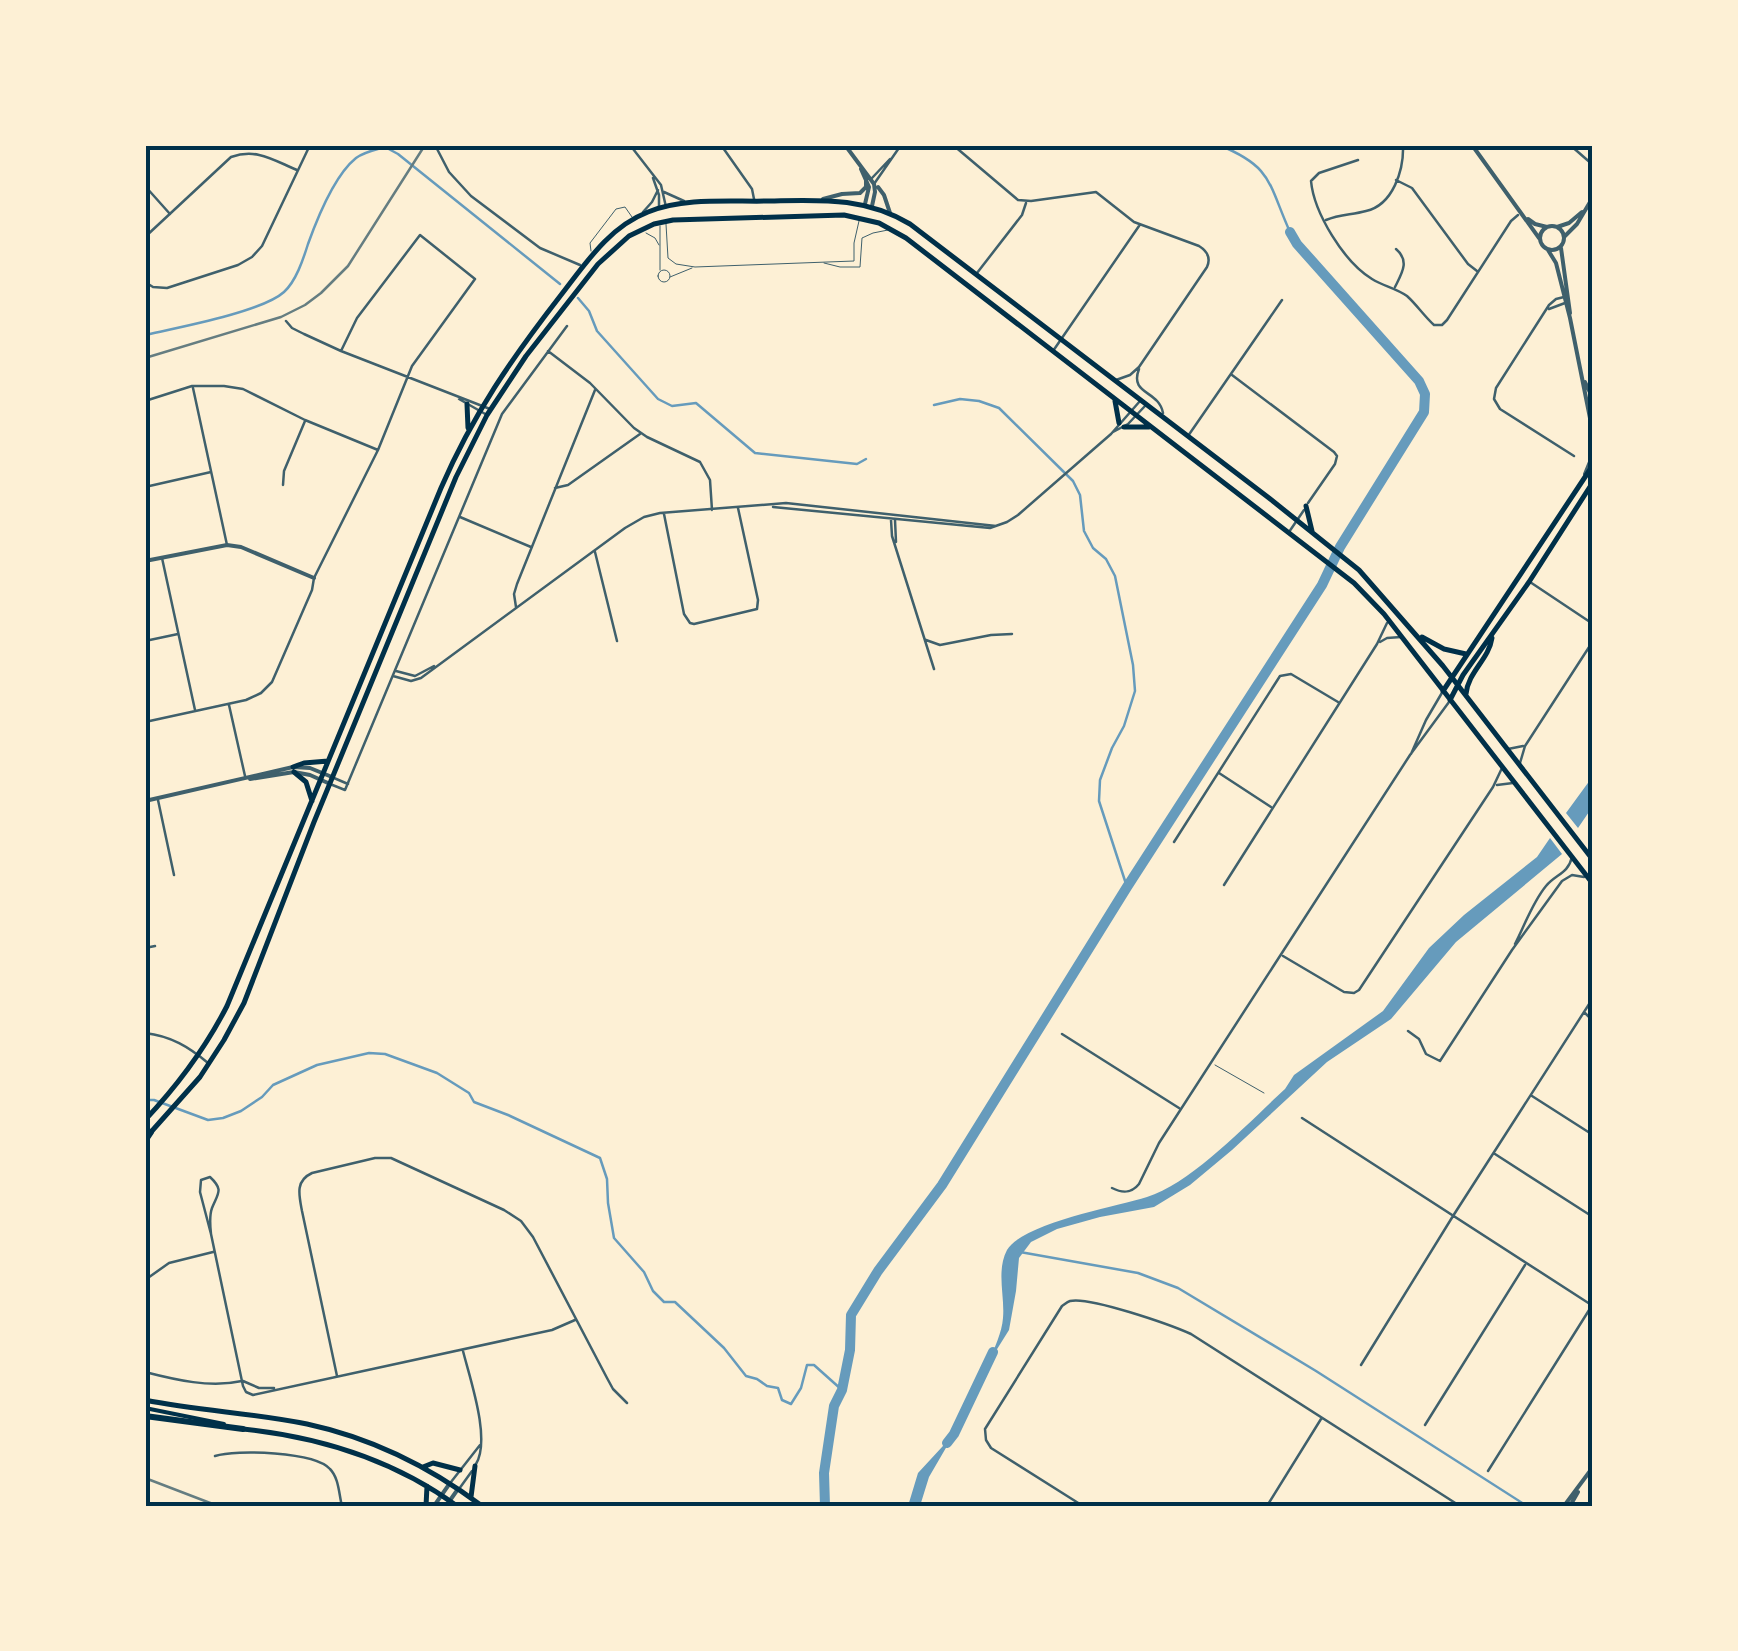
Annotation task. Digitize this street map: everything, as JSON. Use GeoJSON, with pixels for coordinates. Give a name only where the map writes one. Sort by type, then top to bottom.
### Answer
{"type":"FeatureCollection","features":[{"type":"Feature","properties":{"kind":"highway"},"geometry":{"type":"LineString","coordinates":[[145,1412],[243,1428]]}},
{"type":"Feature","properties":{"kind":"main road"},"geometry":{"type":"LineString","coordinates":[[145,1120],[199,1055],[232,994],[440,488],[480,408],[592,254],[614,232],[662,208],[692,203],[818,200],[868,205],[910,224],[1312,531],[1374,584],[1452,677],[1593,860]]}},
{"type":"Feature","properties":{"kind":"main road"},"geometry":{"type":"LineString","coordinates":[[864,219],[868,205]]}},
{"type":"Feature","properties":{"kind":"main road"},"geometry":{"type":"LineString","coordinates":[[662,208],[663,222]]}},
{"type":"Feature","properties":{"kind":"main road"},"geometry":{"type":"LineString","coordinates":[[147,1137],[210,1064],[244,1004],[456,477],[489,412],[526,356],[598,264],[616,245],[663,222],[831,214],[864,219],[892,229],[1363,591],[1591,882]]}},
{"type":"Feature","properties":{"kind":"main road"},"geometry":{"type":"LineString","coordinates":[[1114,398],[1121,425],[1152,427]]}},
{"type":"Feature","properties":{"kind":"main road"},"geometry":{"type":"LineString","coordinates":[[466,404],[468,431]]}},
{"type":"Feature","properties":{"kind":"main road"},"geometry":{"type":"LineString","coordinates":[[1443,691],[1593,466]]}},
{"type":"Feature","properties":{"kind":"main road"},"geometry":{"type":"LineString","coordinates":[[1450,700],[1593,482]]}},
{"type":"Feature","properties":{"kind":"main road"},"geometry":{"type":"LineString","coordinates":[[1306,506],[1312,531]]}},
{"type":"Feature","properties":{"kind":"main road"},"geometry":{"type":"LineString","coordinates":[[1415,632],[1444,649],[1466,654]]}},
{"type":"Feature","properties":{"kind":"main road"},"geometry":{"type":"LineString","coordinates":[[1466,695],[1467,683],[1491,646],[1492,634]]}},
{"type":"Feature","properties":{"kind":"main road"},"geometry":{"type":"LineString","coordinates":[[312,801],[306,782],[294,770],[304,763],[328,761]]}},
{"type":"Feature","properties":{"kind":"main road"},"geometry":{"type":"LineString","coordinates":[[145,1400],[319,1427],[371,1443],[423,1467],[482,1506]]}},
{"type":"Feature","properties":{"kind":"main road"},"geometry":{"type":"LineString","coordinates":[[243,1428],[287,1434],[369,1458],[458,1506]]}},
{"type":"Feature","properties":{"kind":"main road"},"geometry":{"type":"LineString","coordinates":[[423,1467],[434,1464],[460,1470]]}},
{"type":"Feature","properties":{"kind":"main road"},"geometry":{"type":"LineString","coordinates":[[471,1497],[475,1466]]}},
{"type":"Feature","properties":{"kind":"main road"},"geometry":{"type":"LineString","coordinates":[[426,1506],[427,1486]]}},
{"type":"Feature","properties":{"kind":"street"},"geometry":{"type":"LineString","coordinates":[[145,282],[167,288],[246,262],[262,246],[310,145]]}},
{"type":"Feature","properties":{"kind":"street"},"geometry":{"type":"LineString","coordinates":[[434,145],[450,172],[472,196],[540,248],[583,267]]}},
{"type":"Feature","properties":{"kind":"street"},"geometry":{"type":"LineString","coordinates":[[630,145],[664,191],[692,203]]}},
{"type":"Feature","properties":{"kind":"street"},"geometry":{"type":"LineString","coordinates":[[721,145],[752,189],[754,202]]}},
{"type":"Feature","properties":{"kind":"street"},"geometry":{"type":"LineString","coordinates":[[845,145],[876,192],[868,205]]}},
{"type":"Feature","properties":{"kind":"street"},"geometry":{"type":"LineString","coordinates":[[818,200],[859,194],[902,145]]}},
{"type":"Feature","properties":{"kind":"street"},"geometry":{"type":"LineString","coordinates":[[953,145],[1016,199],[1096,192],[1140,225],[1199,246],[1208,256],[1207,267],[1135,378],[1136,384],[1160,403],[1163,418]]}},
{"type":"Feature","properties":{"kind":"street"},"geometry":{"type":"LineString","coordinates":[[1325,221],[1342,214],[1366,212],[1388,198],[1404,153],[1403,145]]}},
{"type":"Feature","properties":{"kind":"street"},"geometry":{"type":"LineString","coordinates":[[1472,145],[1557,267],[1593,412]]}},
{"type":"Feature","properties":{"kind":"street"},"geometry":{"type":"LineString","coordinates":[[1570,145],[1593,165]]}},
{"type":"Feature","properties":{"kind":"street"},"geometry":{"type":"LineString","coordinates":[[145,237],[231,157],[245,152],[258,154],[298,171]]}},
{"type":"Feature","properties":{"kind":"street"},"geometry":{"type":"LineString","coordinates":[[1358,160],[1313,178],[1312,189],[1336,244],[1362,272],[1406,296],[1438,326],[1447,320],[1511,222],[1522,212]]}},
{"type":"Feature","properties":{"kind":"street"},"geometry":{"type":"LineString","coordinates":[[653,176],[662,208]]}},
{"type":"Feature","properties":{"kind":"street"},"geometry":{"type":"LineString","coordinates":[[1396,180],[1412,188],[1478,272]]}},
{"type":"Feature","properties":{"kind":"street"},"geometry":{"type":"LineString","coordinates":[[868,205],[870,181]]}},
{"type":"Feature","properties":{"kind":"street"},"geometry":{"type":"LineString","coordinates":[[870,181],[880,190],[890,213]]}},
{"type":"Feature","properties":{"kind":"street"},"geometry":{"type":"LineString","coordinates":[[145,186],[170,214]]}},
{"type":"Feature","properties":{"kind":"street"},"geometry":{"type":"LineString","coordinates":[[636,218],[658,190]]}},
{"type":"Feature","properties":{"kind":"street"},"geometry":{"type":"LineString","coordinates":[[662,208],[664,191]]}},
{"type":"Feature","properties":{"kind":"street"},"geometry":{"type":"LineString","coordinates":[[1566,300],[1564,238],[1593,197]]}},
{"type":"Feature","properties":{"kind":"street"},"geometry":{"type":"LineString","coordinates":[[976,274],[1022,214],[1027,201]]}},
{"type":"Feature","properties":{"kind":"street"},"geometry":{"type":"LineString","coordinates":[[1522,212],[1535,224],[1557,227],[1585,209]]}},
{"type":"Feature","properties":{"kind":"street"},"geometry":{"type":"LineString","coordinates":[[1054,351],[1140,225]]}},
{"type":"Feature","properties":{"kind":"street"},"geometry":{"type":"LineString","coordinates":[[1540,238],[1549,226]]}},
{"type":"Feature","properties":{"kind":"street"},"geometry":{"type":"LineString","coordinates":[[1557,227],[1564,238]]}},
{"type":"Feature","properties":{"kind":"street"},"geometry":{"type":"LineString","coordinates":[[145,722],[257,696],[272,682],[314,578],[378,450],[407,377],[420,353],[475,279],[420,236],[357,318],[341,351]]}},
{"type":"Feature","properties":{"kind":"street"},"geometry":{"type":"LineString","coordinates":[[1548,250],[1562,246]]}},
{"type":"Feature","properties":{"kind":"street"},"geometry":{"type":"LineString","coordinates":[[1394,289],[1404,260],[1396,248]]}},
{"type":"Feature","properties":{"kind":"street"},"geometry":{"type":"LineString","coordinates":[[1187,437],[1282,300]]}},
{"type":"Feature","properties":{"kind":"street"},"geometry":{"type":"LineString","coordinates":[[1566,300],[1545,314],[1496,388],[1494,399],[1500,408],[1574,456]]}},
{"type":"Feature","properties":{"kind":"street"},"geometry":{"type":"LineString","coordinates":[[286,321],[292,328],[341,351],[489,412]]}},
{"type":"Feature","properties":{"kind":"street"},"geometry":{"type":"LineString","coordinates":[[331,780],[345,790],[502,414],[567,326]]}},
{"type":"Feature","properties":{"kind":"street"},"geometry":{"type":"LineString","coordinates":[[547,350],[596,389],[641,433],[700,462],[710,480],[712,510]]}},
{"type":"Feature","properties":{"kind":"street"},"geometry":{"type":"LineString","coordinates":[[1114,380],[1139,368]]}},
{"type":"Feature","properties":{"kind":"street"},"geometry":{"type":"LineString","coordinates":[[1232,374],[1337,456],[1289,532]]}},
{"type":"Feature","properties":{"kind":"street"},"geometry":{"type":"LineString","coordinates":[[145,401],[192,386],[243,388],[378,450]]}},
{"type":"Feature","properties":{"kind":"street"},"geometry":{"type":"LineString","coordinates":[[192,386],[227,545]]}},
{"type":"Feature","properties":{"kind":"street"},"geometry":{"type":"LineString","coordinates":[[516,608],[515,589],[596,389]]}},
{"type":"Feature","properties":{"kind":"street"},"geometry":{"type":"LineString","coordinates":[[458,398],[480,408]]}},
{"type":"Feature","properties":{"kind":"street"},"geometry":{"type":"LineString","coordinates":[[1573,496],[1592,457],[1590,401]]}},
{"type":"Feature","properties":{"kind":"street"},"geometry":{"type":"LineString","coordinates":[[766,506],[981,528],[996,526],[1015,518],[1143,402]]}},
{"type":"Feature","properties":{"kind":"street"},"geometry":{"type":"LineString","coordinates":[[283,485],[284,472],[306,420]]}},
{"type":"Feature","properties":{"kind":"street"},"geometry":{"type":"LineString","coordinates":[[1590,425],[1593,433]]}},
{"type":"Feature","properties":{"kind":"street"},"geometry":{"type":"LineString","coordinates":[[554,488],[568,485],[641,433]]}},
{"type":"Feature","properties":{"kind":"street"},"geometry":{"type":"LineString","coordinates":[[145,487],[212,472]]}},
{"type":"Feature","properties":{"kind":"street"},"geometry":{"type":"LineString","coordinates":[[393,676],[414,681],[636,522],[663,513],[801,504],[996,526]]}},
{"type":"Feature","properties":{"kind":"street"},"geometry":{"type":"LineString","coordinates":[[663,513],[684,614],[694,624],[757,609],[738,508]]}},
{"type":"Feature","properties":{"kind":"street"},"geometry":{"type":"LineString","coordinates":[[850,509],[852,516]]}},
{"type":"Feature","properties":{"kind":"street"},"geometry":{"type":"LineString","coordinates":[[852,516],[856,510]]}},
{"type":"Feature","properties":{"kind":"street"},"geometry":{"type":"LineString","coordinates":[[893,514],[896,544],[934,669]]}},
{"type":"Feature","properties":{"kind":"street"},"geometry":{"type":"LineString","coordinates":[[459,516],[531,547]]}},
{"type":"Feature","properties":{"kind":"street"},"geometry":{"type":"LineString","coordinates":[[145,561],[227,545],[241,547],[314,578]]}},
{"type":"Feature","properties":{"kind":"street"},"geometry":{"type":"LineString","coordinates":[[595,550],[617,641]]}},
{"type":"Feature","properties":{"kind":"street"},"geometry":{"type":"LineString","coordinates":[[162,558],[196,712]]}},
{"type":"Feature","properties":{"kind":"street"},"geometry":{"type":"LineString","coordinates":[[1528,582],[1593,624]]}},
{"type":"Feature","properties":{"kind":"street"},"geometry":{"type":"LineString","coordinates":[[1224,884],[1389,620]]}},
{"type":"Feature","properties":{"kind":"street"},"geometry":{"type":"LineString","coordinates":[[145,642],[179,634]]}},
{"type":"Feature","properties":{"kind":"street"},"geometry":{"type":"LineString","coordinates":[[924,639],[940,645],[1012,634]]}},
{"type":"Feature","properties":{"kind":"street"},"geometry":{"type":"LineString","coordinates":[[1377,644],[1387,638],[1402,637]]}},
{"type":"Feature","properties":{"kind":"street"},"geometry":{"type":"LineString","coordinates":[[1520,764],[1525,746],[1593,640]]}},
{"type":"Feature","properties":{"kind":"street"},"geometry":{"type":"LineString","coordinates":[[395,670],[415,676],[436,666]]}},
{"type":"Feature","properties":{"kind":"street"},"geometry":{"type":"LineString","coordinates":[[1174,842],[1279,678],[1285,673],[1292,674],[1339,703]]}},
{"type":"Feature","properties":{"kind":"street"},"geometry":{"type":"LineString","coordinates":[[1410,755],[1443,691]]}},
{"type":"Feature","properties":{"kind":"street"},"geometry":{"type":"LineString","coordinates":[[1112,1188],[1125,1192],[1136,1187],[1159,1143],[1410,755],[1450,700]]}},
{"type":"Feature","properties":{"kind":"street"},"geometry":{"type":"LineString","coordinates":[[229,704],[245,779]]}},
{"type":"Feature","properties":{"kind":"street"},"geometry":{"type":"LineString","coordinates":[[1508,748],[1525,746]]}},
{"type":"Feature","properties":{"kind":"street"},"geometry":{"type":"LineString","coordinates":[[1282,955],[1344,992],[1354,994],[1493,787],[1502,766]]}},
{"type":"Feature","properties":{"kind":"street"},"geometry":{"type":"LineString","coordinates":[[145,801],[294,770],[348,784]]}},
{"type":"Feature","properties":{"kind":"street"},"geometry":{"type":"LineString","coordinates":[[1218,772],[1273,808]]}},
{"type":"Feature","properties":{"kind":"street"},"geometry":{"type":"LineString","coordinates":[[1493,787],[1515,783]]}},
{"type":"Feature","properties":{"kind":"street"},"geometry":{"type":"LineString","coordinates":[[158,798],[174,875]]}},
{"type":"Feature","properties":{"kind":"street"},"geometry":{"type":"LineString","coordinates":[[1512,950],[1530,911],[1551,881],[1566,871],[1572,857]]}},
{"type":"Feature","properties":{"kind":"street"},"geometry":{"type":"LineString","coordinates":[[1408,1032],[1419,1040],[1426,1054],[1440,1060],[1562,880],[1579,875],[1591,882]]}},
{"type":"Feature","properties":{"kind":"street"},"geometry":{"type":"LineString","coordinates":[[1551,881],[1557,887]]}},
{"type":"Feature","properties":{"kind":"street"},"geometry":{"type":"LineString","coordinates":[[145,948],[155,946]]}},
{"type":"Feature","properties":{"kind":"street"},"geometry":{"type":"LineString","coordinates":[[1362,1365],[1452,1216],[1593,998]]}},
{"type":"Feature","properties":{"kind":"street"},"geometry":{"type":"LineString","coordinates":[[1584,1012],[1593,1021]]}},
{"type":"Feature","properties":{"kind":"street"},"geometry":{"type":"LineString","coordinates":[[145,1032],[173,1040],[210,1064]]}},
{"type":"Feature","properties":{"kind":"street"},"geometry":{"type":"LineString","coordinates":[[1062,1034],[1181,1110]]}},
{"type":"Feature","properties":{"kind":"street"},"geometry":{"type":"LineString","coordinates":[[1531,1095],[1593,1135]]}},
{"type":"Feature","properties":{"kind":"street"},"geometry":{"type":"LineString","coordinates":[[1302,1118],[1592,1306],[1488,1471]]}},
{"type":"Feature","properties":{"kind":"street"},"geometry":{"type":"LineString","coordinates":[[1493,1154],[1593,1216]]}},
{"type":"Feature","properties":{"kind":"street"},"geometry":{"type":"LineString","coordinates":[[338,1376],[300,1198],[302,1180],[320,1171],[391,1158],[514,1215],[529,1230],[614,1389],[628,1403]]}},
{"type":"Feature","properties":{"kind":"street"},"geometry":{"type":"LineString","coordinates":[[211,1234],[211,1212],[219,1192],[214,1180],[207,1177],[199,1188],[244,1390],[253,1395],[558,1328],[576,1319]]}},
{"type":"Feature","properties":{"kind":"street"},"geometry":{"type":"LineString","coordinates":[[145,1280],[169,1263],[214,1252]]}},
{"type":"Feature","properties":{"kind":"street"},"geometry":{"type":"LineString","coordinates":[[1425,1425],[1526,1264]]}},
{"type":"Feature","properties":{"kind":"street"},"geometry":{"type":"LineString","coordinates":[[1083,1506],[991,1448],[986,1440],[986,1429],[1062,1306],[1069,1302],[1121,1310],[1166,1322],[1191,1334],[1460,1506]]}},
{"type":"Feature","properties":{"kind":"street"},"geometry":{"type":"LineString","coordinates":[[448,1503],[481,1455],[463,1349]]}},
{"type":"Feature","properties":{"kind":"street"},"geometry":{"type":"LineString","coordinates":[[145,1372],[180,1380],[218,1384],[242,1381],[260,1388],[280,1388]]}},
{"type":"Feature","properties":{"kind":"street"},"geometry":{"type":"LineString","coordinates":[[1266,1506],[1322,1418]]}},
{"type":"Feature","properties":{"kind":"street"},"geometry":{"type":"LineString","coordinates":[[434,1506],[481,1443]]}},
{"type":"Feature","properties":{"kind":"street"},"geometry":{"type":"LineString","coordinates":[[216,1456],[228,1452],[271,1452],[323,1463],[334,1472],[342,1506]]}},
{"type":"Feature","properties":{"kind":"street"},"geometry":{"type":"LineString","coordinates":[[1568,1506],[1593,1467]]}},
{"type":"Feature","properties":{"kind":"street"},"geometry":{"type":"LineString","coordinates":[[1568,1506],[1582,1483]]}},
{"type":"Feature","properties":{"kind":"lane"},"geometry":{"type":"LineString","coordinates":[[592,254],[590,244],[616,209],[626,208],[636,218]]}},
{"type":"Feature","properties":{"kind":"lane"},"geometry":{"type":"LineString","coordinates":[[663,222],[668,258],[676,264],[694,267],[854,261],[854,243],[864,219]]}},
{"type":"Feature","properties":{"kind":"lane"},"geometry":{"type":"LineString","coordinates":[[663,222],[659,280],[666,282],[694,267]]}},
{"type":"Feature","properties":{"kind":"lane"},"geometry":{"type":"LineString","coordinates":[[820,262],[860,266],[862,238],[892,229]]}},
{"type":"Feature","properties":{"kind":"lane"},"geometry":{"type":"LineString","coordinates":[[638,231],[652,236],[660,248]]}},
{"type":"Feature","properties":{"kind":"lane"},"geometry":{"type":"LineString","coordinates":[[660,270],[668,271],[670,278]]}},
{"type":"Feature","properties":{"kind":"lane"},"geometry":{"type":"LineString","coordinates":[[1212,1062],[1264,1093]]}},
{"type":"Feature","properties":{"kind":"water"},"geometry":{"type":"Polygon","coordinates":[[[1593,776],[1593,806],[1578,828],[1566,813],[1593,776]]]}},
{"type":"Feature","properties":{"kind":"water"},"geometry":{"type":"Polygon","coordinates":[[[1550,838],[1562,854],[1456,942],[1391,1019],[1327,1062],[1190,1185],[1154,1207],[1057,1229],[1031,1242],[1019,1258],[1009,1330],[989,1362],[1002,1324],[1004,1258],[1016,1240],[1050,1224],[1147,1197],[1201,1165],[1285,1089],[1294,1075],[1383,1011],[1429,948],[1537,857],[1550,838]]]}},
{"type":"Feature","properties":{"kind":"water"},"geometry":{"type":"Polygon","coordinates":[[[954,1434],[929,1477],[920,1506],[908,1506],[918,1473],[954,1434]]]}},
{"type":"Feature","properties":{"kind":"waterway"},"geometry":{"type":"LineString","coordinates":[[1219,145],[1259,169],[1290,232]]}},
{"type":"Feature","properties":{"kind":"waterway"},"geometry":{"type":"LineString","coordinates":[[145,335],[239,313],[284,292],[296,276],[322,210],[341,175],[359,156],[385,147],[560,284]]}},
{"type":"Feature","properties":{"kind":"waterway"},"geometry":{"type":"LineString","coordinates":[[825,1506],[824,1473],[834,1406],[842,1390],[850,1350],[851,1315],[878,1271],[942,1185],[1127,887],[1322,585],[1340,547],[1424,412],[1425,394],[1419,381],[1290,232]]}},
{"type":"Feature","properties":{"kind":"waterway"},"geometry":{"type":"LineString","coordinates":[[578,298],[589,311],[597,331],[658,399],[672,406],[696,403],[755,453],[857,464],[866,459]]}},
{"type":"Feature","properties":{"kind":"waterway"},"geometry":{"type":"LineString","coordinates":[[934,405],[960,399],[999,408],[1073,481],[1080,495],[1084,531],[1115,576],[1135,691],[1100,780],[1099,801],[1127,887]]}},
{"type":"Feature","properties":{"kind":"waterway"},"geometry":{"type":"LineString","coordinates":[[145,1100],[208,1120],[223,1118],[241,1111],[273,1085],[317,1065],[369,1053],[385,1054],[437,1073],[469,1093],[474,1102],[600,1158],[607,1179],[614,1238],[644,1272],[653,1291],[664,1302],[675,1302],[724,1348],[746,1376],[778,1388],[782,1400],[791,1404],[801,1388],[807,1365],[814,1365],[842,1390]]}},
{"type":"Feature","properties":{"kind":"waterway"},"geometry":{"type":"LineString","coordinates":[[1020,1252],[1138,1273],[1178,1288],[1527,1506]]}},
{"type":"Feature","properties":{"kind":"waterway"},"geometry":{"type":"LineString","coordinates":[[947,1443],[993,1352]]}},
{"type":"Feature","properties":{"kind":"railway"},"geometry":{"type":"LineString","coordinates":[[145,358],[281,317],[321,293],[348,266],[425,145]]}},
{"type":"Feature","properties":{"kind":"railway"},"geometry":{"type":"LineString","coordinates":[[145,1478],[218,1506]]}}]}
